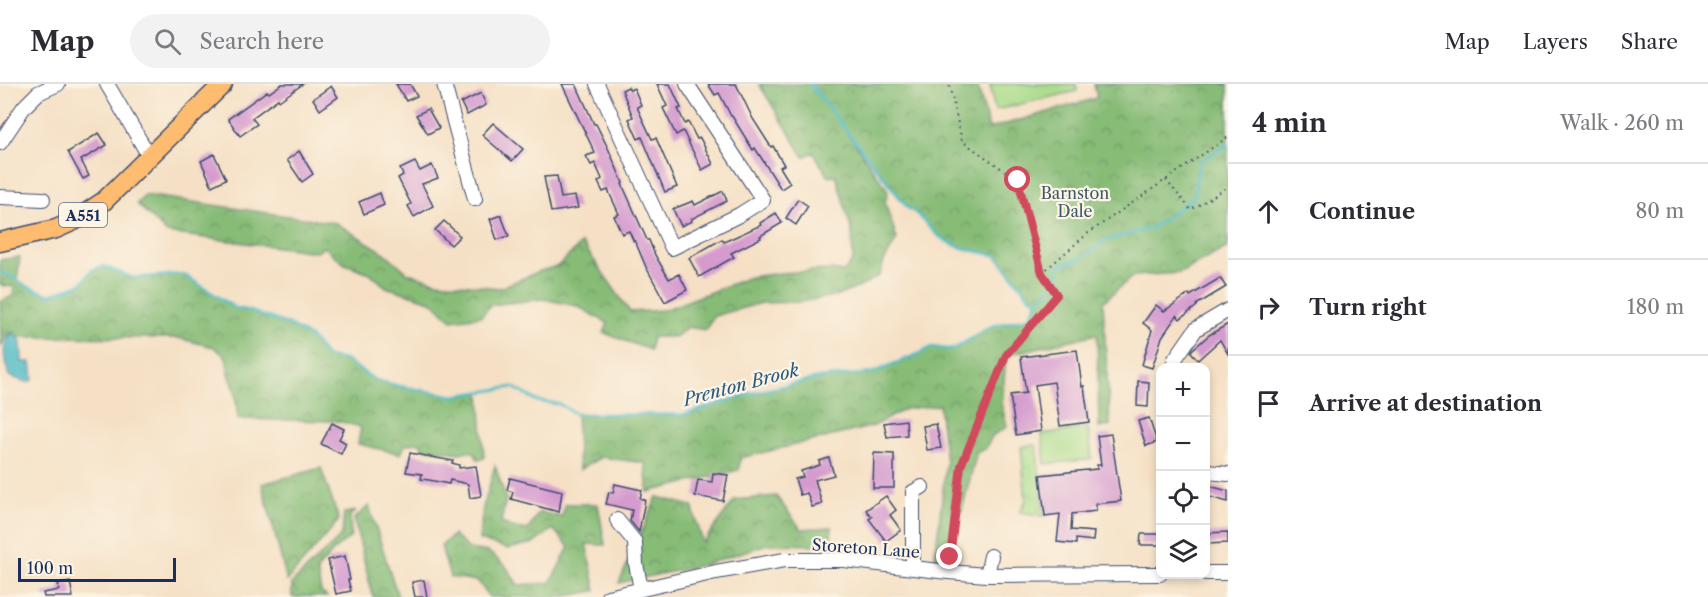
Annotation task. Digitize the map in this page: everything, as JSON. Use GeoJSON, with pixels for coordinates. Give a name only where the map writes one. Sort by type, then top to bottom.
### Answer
{"type":"FeatureCollection","features":[{"type":"Feature","properties":{"kind":"main road","name":"A551"},"geometry":{"type":"LineString","coordinates":[[0,242],[56,229],[74,221],[104,201],[223,84]]}},
{"type":"Feature","properties":{"kind":"street"},"geometry":{"type":"LineString","coordinates":[[0,143],[24,107],[38,93],[57,84]]}},
{"type":"Feature","properties":{"kind":"street"},"geometry":{"type":"LineString","coordinates":[[107,84],[149,156]]}},
{"type":"Feature","properties":{"kind":"street"},"geometry":{"type":"LineString","coordinates":[[444,84],[475,199]]}},
{"type":"Feature","properties":{"kind":"street"},"geometry":{"type":"LineString","coordinates":[[597,84],[672,248],[739,215],[763,200],[687,84]]}},
{"type":"Feature","properties":{"kind":"street"},"geometry":{"type":"LineString","coordinates":[[0,197],[43,199]]}},
{"type":"Feature","properties":{"kind":"street"},"geometry":{"type":"LineString","coordinates":[[1174,363],[1196,329],[1228,310]]}},
{"type":"Feature","properties":{"kind":"street"},"geometry":{"type":"LineString","coordinates":[[1207,471],[1228,474]]}},
{"type":"Feature","properties":{"kind":"street"},"geometry":{"type":"LineString","coordinates":[[913,568],[913,492],[922,487]]}},
{"type":"Feature","properties":{"kind":"street"},"geometry":{"type":"LineString","coordinates":[[617,520],[635,542],[641,590]]}},
{"type":"Feature","properties":{"kind":"street"},"geometry":{"type":"LineString","coordinates":[[987,575],[991,556]]}},
{"type":"Feature","properties":{"kind":"street","name":"Storeton Lane"},"geometry":{"type":"LineString","coordinates":[[608,597],[785,560],[844,560],[987,575],[1156,574]]}},
{"type":"Feature","properties":{"kind":"street"},"geometry":{"type":"LineString","coordinates":[[1210,573],[1228,573]]}},
{"type":"Feature","properties":{"kind":"path"},"geometry":{"type":"LineString","coordinates":[[948,572],[961,466],[1006,355],[1057,295],[1042,273],[1018,180],[962,141],[949,84]]}},
{"type":"Feature","properties":{"kind":"path"},"geometry":{"type":"LineString","coordinates":[[1042,273],[1087,234],[1228,137]]}},
{"type":"Feature","properties":{"kind":"path"},"geometry":{"type":"LineString","coordinates":[[1166,180],[1191,210],[1228,187]]}},
{"type":"Feature","properties":{"kind":"green space","name":"Barnston Dale"},"geometry":{"type":"Polygon","coordinates":[[[759,84],[977,84],[989,129],[1097,98],[1094,84],[1228,84],[1228,247],[1180,273],[1133,276],[1103,302],[1110,426],[1099,428],[1097,334],[1006,355],[1002,406],[1007,427],[993,435],[985,449],[977,451],[950,557],[935,558],[946,463],[939,405],[905,409],[874,426],[740,458],[739,470],[648,492],[645,463],[601,457],[579,470],[576,414],[683,415],[749,394],[820,378],[872,373],[932,347],[952,350],[992,326],[1030,317],[1037,301],[1030,297],[997,255],[959,247],[939,236],[908,208],[844,128],[888,191],[885,203],[897,239],[884,261],[880,275],[862,286],[839,295],[800,302],[761,303],[714,316],[706,330],[687,327],[676,337],[652,337],[650,350],[604,333],[608,323],[577,306],[543,299],[491,305],[481,316],[452,320],[431,301],[386,287],[370,273],[345,264],[324,247],[317,252],[167,233],[137,204],[145,195],[336,223],[385,253],[408,273],[438,282],[500,288],[558,266],[582,243],[630,312],[664,310],[750,277],[831,270],[844,272],[853,260],[852,232],[836,175],[828,176],[813,152],[804,157],[759,84]]]}},
{"type":"Feature","properties":{"kind":"green space"},"geometry":{"type":"Polygon","coordinates":[[[990,84],[1076,84],[1077,91],[995,110],[990,84]]]}},
{"type":"Feature","properties":{"kind":"green space"},"geometry":{"type":"Polygon","coordinates":[[[20,257],[17,280],[28,287],[50,295],[81,284],[92,270],[103,266],[134,278],[183,274],[235,308],[289,325],[310,337],[327,357],[345,360],[375,380],[454,396],[480,392],[484,458],[478,460],[474,452],[460,453],[423,448],[419,442],[405,445],[401,454],[358,444],[361,427],[338,421],[238,419],[235,390],[226,357],[214,347],[178,338],[18,337],[13,332],[5,337],[1,347],[0,302],[13,296],[15,287],[0,285],[0,260],[20,257]]]}},
{"type":"Feature","properties":{"kind":"green space"},"geometry":{"type":"Polygon","coordinates":[[[1088,428],[1092,459],[1045,464],[1042,434],[1088,428]]]}},
{"type":"Feature","properties":{"kind":"green space"},"geometry":{"type":"Polygon","coordinates":[[[1036,445],[1045,516],[1020,512],[1026,500],[1021,447],[1036,445]]]}},
{"type":"Feature","properties":{"kind":"green space"},"geometry":{"type":"Polygon","coordinates":[[[495,466],[506,498],[501,523],[528,530],[539,512],[562,517],[565,504],[598,504],[605,545],[586,544],[596,591],[560,597],[489,597],[478,581],[450,577],[441,546],[453,535],[469,549],[488,552],[505,565],[518,585],[550,583],[569,547],[553,529],[534,543],[508,549],[479,540],[483,508],[495,466]]]}},
{"type":"Feature","properties":{"kind":"green space"},"geometry":{"type":"Polygon","coordinates":[[[321,468],[339,520],[287,581],[262,484],[321,468]]]}},
{"type":"Feature","properties":{"kind":"green space"},"geometry":{"type":"Polygon","coordinates":[[[776,496],[801,529],[832,527],[830,545],[767,544],[703,565],[619,583],[657,497],[692,506],[703,543],[735,500],[776,496]]]}},
{"type":"Feature","properties":{"kind":"green space"},"geometry":{"type":"Polygon","coordinates":[[[369,506],[398,597],[373,597],[354,519],[369,506]]]}},
{"type":"Feature","properties":{"kind":"green space"},"geometry":{"type":"Polygon","coordinates":[[[357,511],[350,515],[351,537],[336,548],[317,570],[321,592],[327,597],[292,597],[292,583],[342,535],[344,513],[357,511]]]}},
{"type":"Feature","properties":{"kind":"water"},"geometry":{"type":"Polygon","coordinates":[[[13,332],[21,341],[22,362],[31,362],[33,380],[26,382],[9,376],[5,346],[13,332]]]}},
{"type":"Feature","properties":{"kind":"building"},"geometry":{"type":"Polygon","coordinates":[[[282,84],[303,84],[252,118],[257,124],[240,136],[228,119],[267,91],[269,93],[282,84]]]}},
{"type":"Feature","properties":{"kind":"building"},"geometry":{"type":"Polygon","coordinates":[[[396,84],[410,84],[417,96],[406,101],[396,84]]]}},
{"type":"Feature","properties":{"kind":"building"},"geometry":{"type":"Polygon","coordinates":[[[562,84],[576,84],[608,148],[655,255],[669,279],[679,274],[687,290],[665,302],[629,231],[622,234],[614,216],[619,214],[608,190],[603,192],[598,182],[602,179],[595,163],[591,165],[586,156],[595,153],[562,84]]]}},
{"type":"Feature","properties":{"kind":"building"},"geometry":{"type":"Polygon","coordinates":[[[657,84],[670,84],[681,108],[678,109],[685,124],[688,122],[697,139],[700,138],[713,164],[702,170],[683,131],[676,135],[663,108],[667,106],[657,84]]]}},
{"type":"Feature","properties":{"kind":"building"},"geometry":{"type":"Polygon","coordinates":[[[708,84],[736,84],[753,119],[784,165],[780,167],[790,183],[781,189],[731,116],[719,93],[715,95],[708,84]]]}},
{"type":"Feature","properties":{"kind":"building"},"geometry":{"type":"Polygon","coordinates":[[[331,86],[338,97],[320,110],[313,99],[331,86]]]}},
{"type":"Feature","properties":{"kind":"building"},"geometry":{"type":"Polygon","coordinates":[[[628,87],[630,90],[634,88],[641,105],[637,107],[652,139],[656,138],[677,187],[665,192],[642,137],[638,139],[629,119],[633,117],[622,90],[628,87]]]}},
{"type":"Feature","properties":{"kind":"building"},"geometry":{"type":"Polygon","coordinates":[[[481,93],[486,105],[467,115],[461,103],[481,93]]]}},
{"type":"Feature","properties":{"kind":"building"},"geometry":{"type":"Polygon","coordinates":[[[428,109],[439,128],[428,134],[416,115],[428,109]]]}},
{"type":"Feature","properties":{"kind":"building"},"geometry":{"type":"Polygon","coordinates":[[[493,123],[523,149],[512,161],[482,135],[493,123]]]}},
{"type":"Feature","properties":{"kind":"building"},"geometry":{"type":"Polygon","coordinates":[[[99,133],[107,145],[81,160],[89,176],[83,179],[68,152],[99,133]]]}},
{"type":"Feature","properties":{"kind":"building"},"geometry":{"type":"Polygon","coordinates":[[[299,151],[313,174],[302,182],[287,160],[299,151]]]}},
{"type":"Feature","properties":{"kind":"building"},"geometry":{"type":"Polygon","coordinates":[[[214,154],[226,179],[212,186],[201,161],[214,154]]]}},
{"type":"Feature","properties":{"kind":"building"},"geometry":{"type":"Polygon","coordinates":[[[415,162],[420,171],[432,165],[438,178],[422,184],[433,206],[414,217],[408,206],[411,204],[398,178],[403,175],[400,169],[415,162]]]}},
{"type":"Feature","properties":{"kind":"building"},"geometry":{"type":"Polygon","coordinates":[[[557,176],[561,198],[575,196],[578,208],[551,212],[544,177],[557,176]]]}},
{"type":"Feature","properties":{"kind":"building"},"geometry":{"type":"Polygon","coordinates":[[[723,191],[727,201],[681,226],[673,209],[693,201],[695,205],[723,191]]]}},
{"type":"Feature","properties":{"kind":"building"},"geometry":{"type":"Polygon","coordinates":[[[380,193],[384,205],[364,214],[359,202],[380,193]]]}},
{"type":"Feature","properties":{"kind":"building"},"geometry":{"type":"Polygon","coordinates":[[[798,199],[808,206],[796,225],[786,218],[798,199]]]}},
{"type":"Feature","properties":{"kind":"building"},"geometry":{"type":"Polygon","coordinates":[[[776,213],[782,223],[760,236],[761,238],[731,253],[734,257],[699,277],[689,258],[722,239],[724,242],[761,225],[760,223],[776,213]]]}},
{"type":"Feature","properties":{"kind":"building"},"geometry":{"type":"Polygon","coordinates":[[[501,215],[509,236],[497,240],[490,219],[501,215]]]}},
{"type":"Feature","properties":{"kind":"building"},"geometry":{"type":"Polygon","coordinates":[[[444,221],[460,236],[451,245],[435,230],[444,221]]]}},
{"type":"Feature","properties":{"kind":"building"},"geometry":{"type":"Polygon","coordinates":[[[1220,278],[1226,287],[1196,305],[1180,319],[1177,315],[1162,337],[1152,368],[1142,365],[1152,330],[1143,323],[1156,305],[1164,311],[1189,294],[1190,296],[1220,278]]]}},
{"type":"Feature","properties":{"kind":"building"},"geometry":{"type":"Polygon","coordinates":[[[1228,324],[1228,354],[1220,340],[1198,360],[1191,352],[1192,350],[1209,335],[1228,324]]]}},
{"type":"Feature","properties":{"kind":"building"},"geometry":{"type":"Polygon","coordinates":[[[1077,350],[1089,422],[1060,426],[1054,382],[1035,385],[1041,431],[1016,435],[1010,395],[1026,393],[1021,357],[1077,350]]]}},
{"type":"Feature","properties":{"kind":"building"},"geometry":{"type":"Polygon","coordinates":[[[1138,381],[1149,382],[1148,407],[1137,406],[1138,381]]]}},
{"type":"Feature","properties":{"kind":"building"},"geometry":{"type":"Polygon","coordinates":[[[1149,418],[1156,442],[1146,446],[1138,421],[1149,418]]]}},
{"type":"Feature","properties":{"kind":"building"},"geometry":{"type":"Polygon","coordinates":[[[906,420],[907,435],[887,437],[884,423],[906,420]]]}},
{"type":"Feature","properties":{"kind":"building"},"geometry":{"type":"Polygon","coordinates":[[[332,423],[344,429],[339,439],[346,443],[341,454],[321,444],[332,423]]]}},
{"type":"Feature","properties":{"kind":"building"},"geometry":{"type":"Polygon","coordinates":[[[936,424],[941,448],[927,450],[923,426],[936,424]]]}},
{"type":"Feature","properties":{"kind":"building"},"geometry":{"type":"Polygon","coordinates":[[[1111,434],[1121,501],[1095,504],[1096,511],[1072,514],[1071,530],[1094,532],[1093,541],[1076,539],[1076,544],[1057,542],[1060,514],[1045,516],[1040,475],[1097,469],[1097,465],[1101,465],[1097,436],[1111,434]]]}},
{"type":"Feature","properties":{"kind":"building"},"geometry":{"type":"Polygon","coordinates":[[[410,453],[453,461],[452,463],[459,465],[459,468],[476,466],[481,496],[470,498],[468,484],[450,480],[449,484],[421,479],[422,474],[406,472],[410,453]]]}},
{"type":"Feature","properties":{"kind":"building"},"geometry":{"type":"Polygon","coordinates":[[[874,453],[894,454],[894,488],[873,488],[874,453]]]}},
{"type":"Feature","properties":{"kind":"building"},"geometry":{"type":"Polygon","coordinates":[[[829,458],[834,475],[815,480],[822,504],[812,507],[807,493],[800,495],[795,479],[803,477],[801,471],[820,465],[819,461],[829,458]]]}},
{"type":"Feature","properties":{"kind":"building"},"geometry":{"type":"Polygon","coordinates":[[[713,473],[728,475],[723,501],[695,496],[698,480],[712,482],[713,473]]]}},
{"type":"Feature","properties":{"kind":"building"},"geometry":{"type":"Polygon","coordinates":[[[510,478],[562,491],[559,512],[511,499],[513,492],[507,490],[510,478]]]}},
{"type":"Feature","properties":{"kind":"building"},"geometry":{"type":"Polygon","coordinates":[[[615,484],[642,490],[640,498],[645,500],[639,532],[630,521],[632,510],[606,504],[609,492],[613,493],[615,484]]]}},
{"type":"Feature","properties":{"kind":"building"},"geometry":{"type":"Polygon","coordinates":[[[1210,486],[1228,491],[1228,502],[1210,497],[1210,486]]]}},
{"type":"Feature","properties":{"kind":"building"},"geometry":{"type":"Polygon","coordinates":[[[886,496],[896,510],[890,515],[901,530],[886,541],[869,519],[872,517],[866,510],[886,496]]]}},
{"type":"Feature","properties":{"kind":"building"},"geometry":{"type":"Polygon","coordinates":[[[1228,532],[1228,543],[1210,544],[1210,533],[1228,532]]]}},
{"type":"Feature","properties":{"kind":"building"},"geometry":{"type":"Polygon","coordinates":[[[1141,534],[1156,534],[1156,545],[1140,545],[1141,534]]]}},
{"type":"Feature","properties":{"kind":"building"},"geometry":{"type":"Polygon","coordinates":[[[345,556],[351,591],[336,594],[328,560],[345,556]]]}},
{"type":"Feature","properties":{"kind":"building"},"geometry":{"type":"Polygon","coordinates":[[[424,580],[427,597],[415,597],[412,582],[424,580]]]}},
{"type":"Feature","properties":{"kind":"building"},"geometry":{"type":"Polygon","coordinates":[[[70,582],[73,597],[44,597],[43,593],[59,590],[58,584],[70,582]]]}},
{"type":"Feature","properties":{"kind":"waterway"},"geometry":{"type":"LineString","coordinates":[[810,84],[908,208],[952,244],[996,255],[1030,297],[1037,301]]}},
{"type":"Feature","properties":{"kind":"waterway","name":"Prenton Brook"},"geometry":{"type":"LineString","coordinates":[[0,273],[7,274],[28,287],[50,295],[81,284],[92,270],[103,266],[133,278],[183,274],[235,308],[289,325],[310,337],[327,357],[345,360],[375,380],[454,396],[513,387],[537,401],[559,404],[576,414],[683,415],[749,394],[820,378],[872,373],[932,347],[952,350],[992,326],[1030,318],[1037,301],[1056,284],[1059,266],[1083,257],[1106,240],[1152,228],[1194,197],[1199,162],[1228,144]]}},
{"type":"Feature","properties":{"kind":"route"},"geometry":{"type":"LineString","coordinates":[[950,557],[961,466],[1006,355],[1057,295],[1042,273],[1018,180]]}}]}
